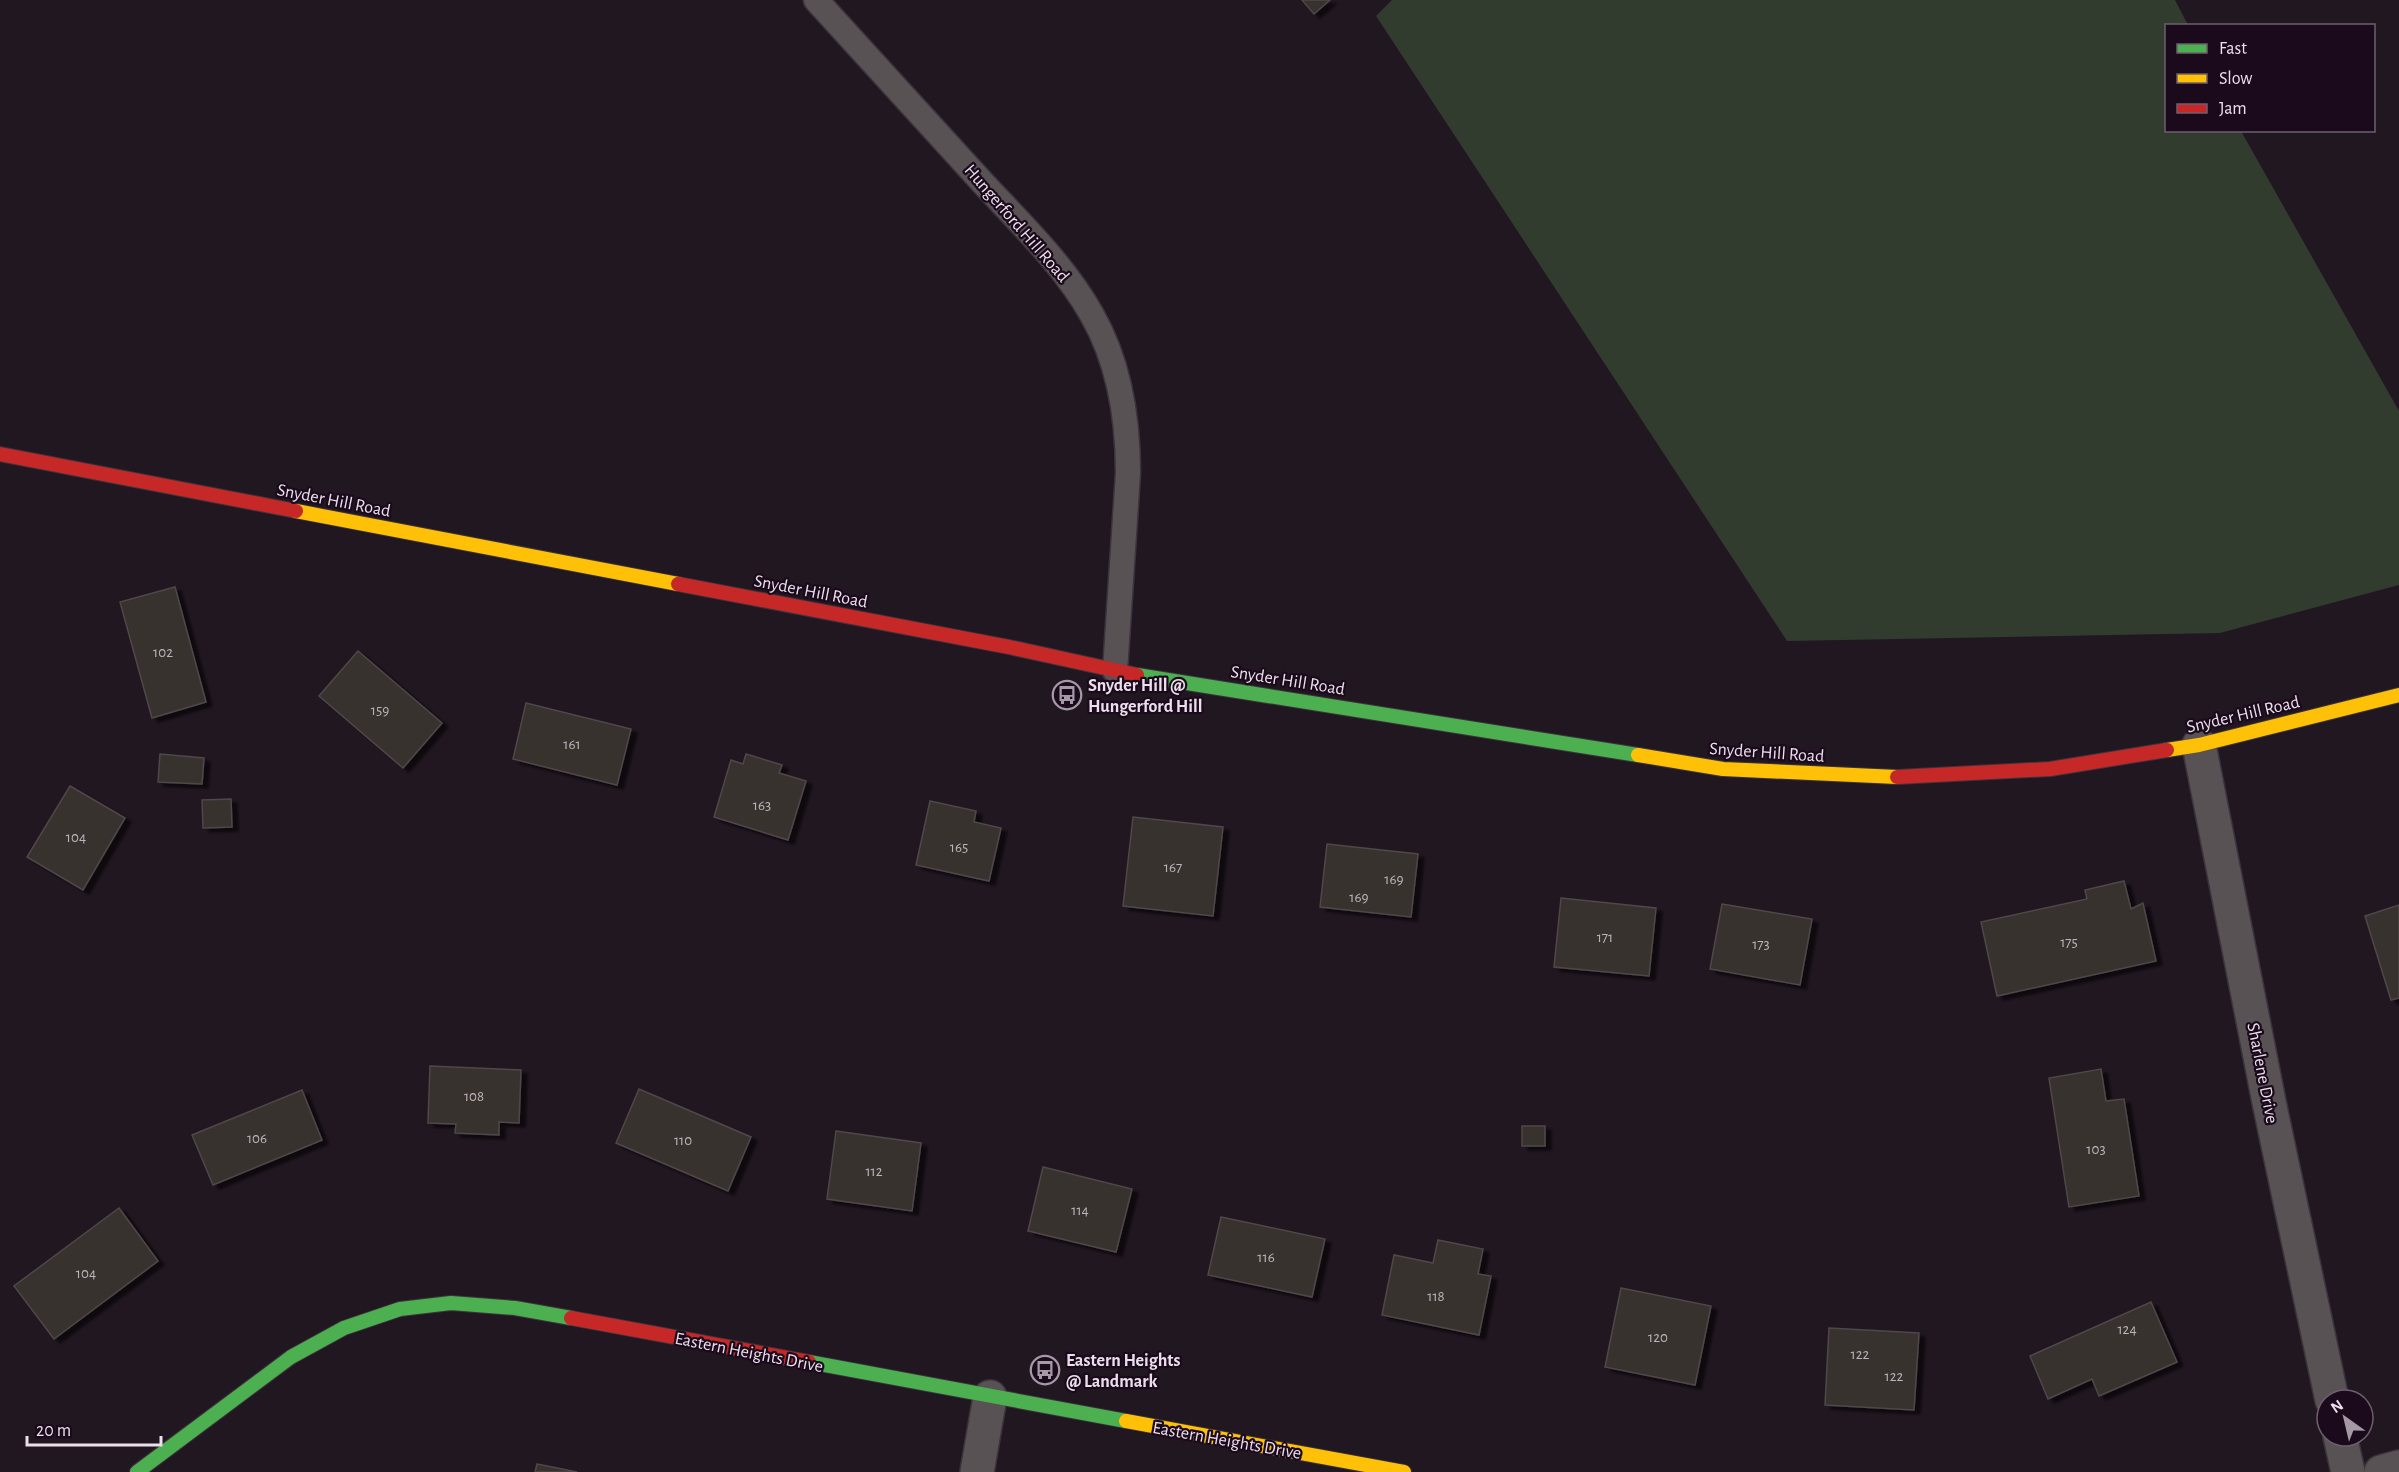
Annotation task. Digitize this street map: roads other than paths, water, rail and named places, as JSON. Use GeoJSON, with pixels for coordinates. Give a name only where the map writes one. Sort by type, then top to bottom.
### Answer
{"type":"FeatureCollection","features":[{"type":"Feature","properties":{"kind":"street","name":"Snyder Hill Road"},"geometry":{"type":"LineString","coordinates":[[0,454],[1009,647],[1115,671],[1723,769],[1887,778],[2050,770],[2199,745],[2399,695]]}},
{"type":"Feature","properties":{"kind":"street","name":"Sharlene Drive"},"geometry":{"type":"LineString","coordinates":[[2199,745],[2269,1102],[2329,1388]]}},
{"type":"Feature","properties":{"kind":"street","name":"Eastern Heights Drive"},"geometry":{"type":"LineString","coordinates":[[137,1472],[291,1357],[344,1328],[400,1309],[451,1303],[515,1308],[1404,1472]]}},
{"type":"Feature","properties":{"kind":"street"},"geometry":{"type":"LineString","coordinates":[[977,1472],[990,1397]]}},
{"type":"Feature","properties":{"kind":"street"},"geometry":{"type":"LineString","coordinates":[[2343,1448],[2348,1472]]}},
{"type":"Feature","properties":{"kind":"street"},"geometry":{"type":"LineString","coordinates":[[2381,1472],[2399,1467]]}},
{"type":"Feature","properties":{"kind":"lane","name":"Hungerford Hill Road"},"geometry":{"type":"LineString","coordinates":[[816,0],[1056,262],[1092,315],[1106,346],[1116,375],[1128,441],[1115,671]]}},
{"type":"Feature","properties":{"kind":"place","name":"Snyder Hill @ Hungerford Hill"},"geometry":{"type":"Point","coordinates":[1067,695]}},
{"type":"Feature","properties":{"kind":"place","name":"Eastern Heights @ Landmark"},"geometry":{"type":"Point","coordinates":[1045,1370]}}]}
